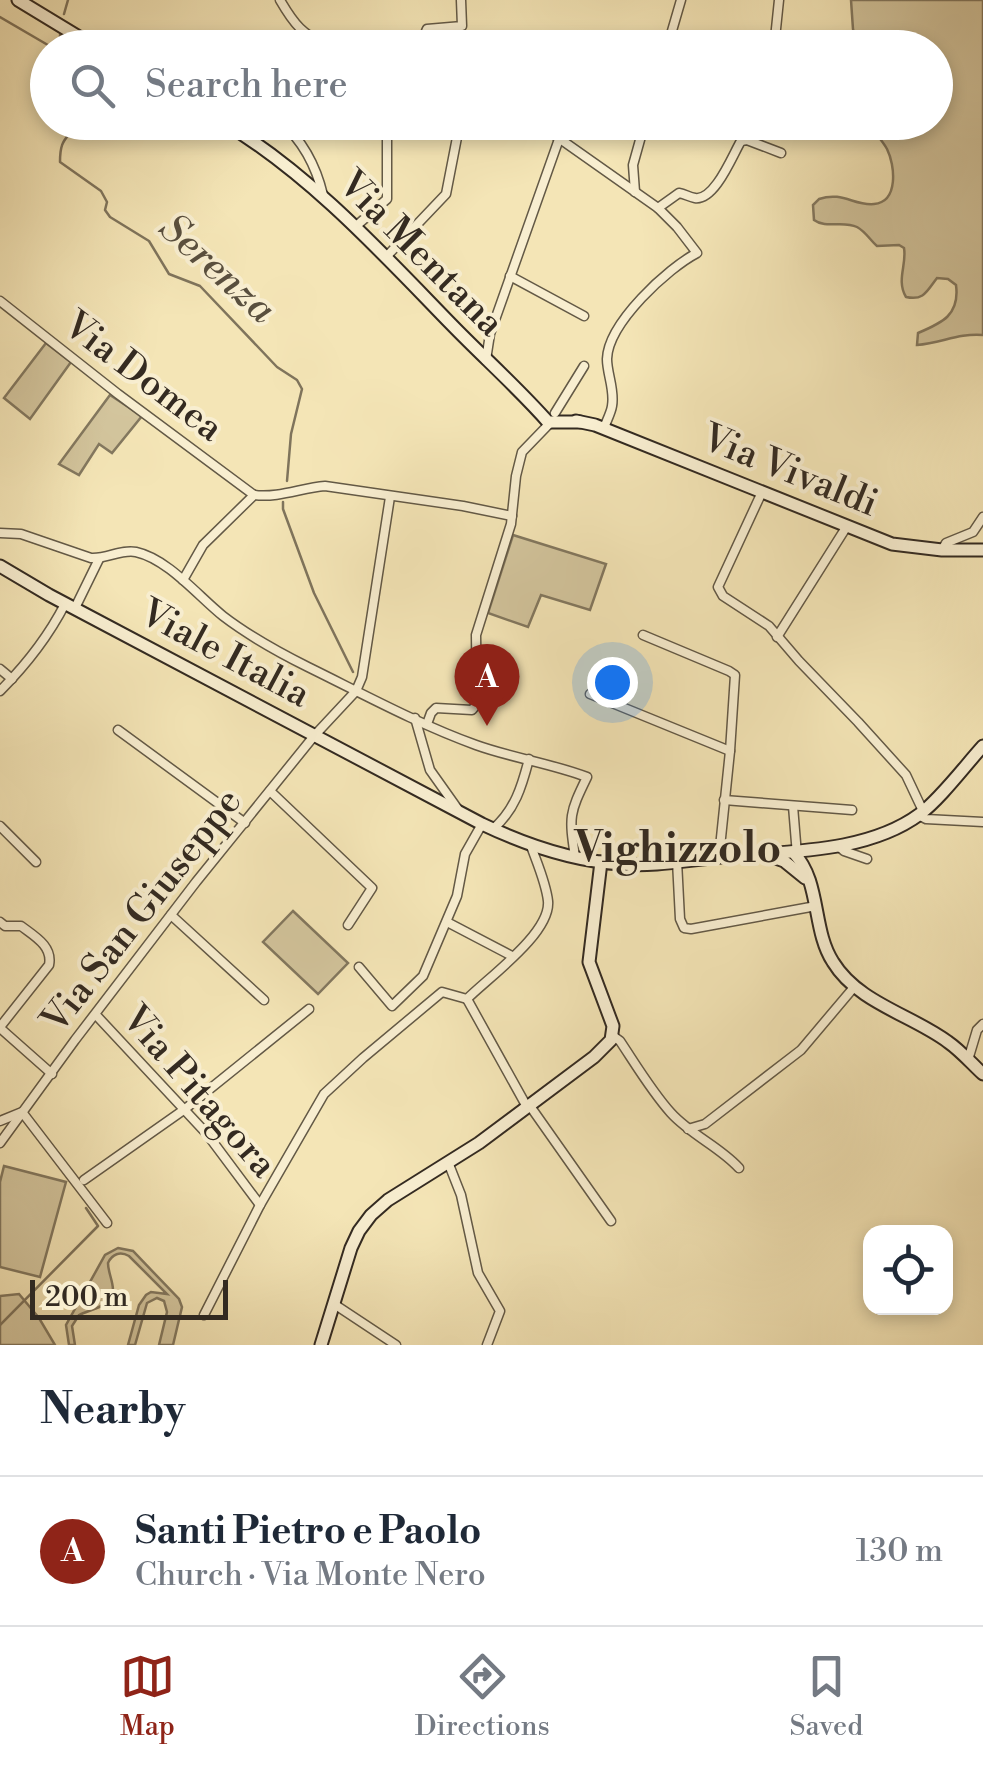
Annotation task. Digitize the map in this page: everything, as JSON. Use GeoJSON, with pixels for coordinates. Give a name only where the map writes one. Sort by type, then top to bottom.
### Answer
{"type":"FeatureCollection","features":[{"type":"Feature","properties":{"kind":"street"},"geometry":{"type":"LineString","coordinates":[[18,0],[67,30]]}},
{"type":"Feature","properties":{"kind":"street"},"geometry":{"type":"LineString","coordinates":[[280,0],[301,30]]}},
{"type":"Feature","properties":{"kind":"street"},"geometry":{"type":"LineString","coordinates":[[427,30],[462,26],[462,0]]}},
{"type":"Feature","properties":{"kind":"street"},"geometry":{"type":"LineString","coordinates":[[672,30],[681,0]]}},
{"type":"Feature","properties":{"kind":"street"},"geometry":{"type":"LineString","coordinates":[[776,30],[779,0]]}},
{"type":"Feature","properties":{"kind":"street","name":"Via Mentana"},"geometry":{"type":"LineString","coordinates":[[249,140],[290,168],[324,199],[550,420]]}},
{"type":"Feature","properties":{"kind":"street"},"geometry":{"type":"LineString","coordinates":[[300,140],[318,176],[324,199]]}},
{"type":"Feature","properties":{"kind":"street"},"geometry":{"type":"LineString","coordinates":[[354,227],[387,199],[387,140]]}},
{"type":"Feature","properties":{"kind":"street"},"geometry":{"type":"LineString","coordinates":[[386,257],[446,194],[456,140]]}},
{"type":"Feature","properties":{"kind":"street"},"geometry":{"type":"LineString","coordinates":[[486,360],[490,334],[560,140]]}},
{"type":"Feature","properties":{"kind":"street"},"geometry":{"type":"LineString","coordinates":[[561,140],[658,208],[697,252],[678,262],[638,300],[611,342],[607,357],[612,406],[604,428]]}},
{"type":"Feature","properties":{"kind":"street"},"geometry":{"type":"LineString","coordinates":[[635,192],[633,165],[640,140]]}},
{"type":"Feature","properties":{"kind":"street"},"geometry":{"type":"LineString","coordinates":[[658,208],[679,192],[703,197],[726,172],[741,140],[781,154]]}},
{"type":"Feature","properties":{"kind":"street"},"geometry":{"type":"LineString","coordinates":[[510,276],[584,316]]}},
{"type":"Feature","properties":{"kind":"street","name":"Via Domea"},"geometry":{"type":"LineString","coordinates":[[0,302],[254,495]]}},
{"type":"Feature","properties":{"kind":"street"},"geometry":{"type":"LineString","coordinates":[[427,724],[436,708],[472,710],[477,704],[476,635],[512,524],[522,452],[550,420],[584,366]]}},
{"type":"Feature","properties":{"kind":"street","name":"Via Vivaldi"},"geometry":{"type":"LineString","coordinates":[[550,420],[604,428],[892,544],[983,550]]}},
{"type":"Feature","properties":{"kind":"street"},"geometry":{"type":"LineString","coordinates":[[182,580],[203,545],[254,495],[274,496],[325,486],[512,516]]}},
{"type":"Feature","properties":{"kind":"street"},"geometry":{"type":"LineString","coordinates":[[762,492],[718,586],[723,596],[769,626],[906,775],[926,818],[983,822]]}},
{"type":"Feature","properties":{"kind":"street"},"geometry":{"type":"LineString","coordinates":[[356,691],[362,677],[390,497]]}},
{"type":"Feature","properties":{"kind":"street"},"geometry":{"type":"LineString","coordinates":[[942,550],[946,543],[973,532],[983,516]]}},
{"type":"Feature","properties":{"kind":"street"},"geometry":{"type":"LineString","coordinates":[[778,637],[848,526]]}},
{"type":"Feature","properties":{"kind":"street"},"geometry":{"type":"LineString","coordinates":[[0,533],[21,534],[100,559],[135,552],[159,563],[253,638],[356,691],[478,746],[586,777],[570,822],[574,857]]}},
{"type":"Feature","properties":{"kind":"street"},"geometry":{"type":"LineString","coordinates":[[0,691],[30,660],[100,559]]}},
{"type":"Feature","properties":{"kind":"street","name":"Viale Italia"},"geometry":{"type":"LineString","coordinates":[[0,566],[487,826],[531,846],[601,862],[639,865],[756,854],[795,855],[874,838],[921,813],[983,746]]}},
{"type":"Feature","properties":{"kind":"street"},"geometry":{"type":"LineString","coordinates":[[643,635],[735,676],[719,857]]}},
{"type":"Feature","properties":{"kind":"street"},"geometry":{"type":"LineString","coordinates":[[0,669],[12,679]]}},
{"type":"Feature","properties":{"kind":"street","name":"Via San Giuseppe"},"geometry":{"type":"LineString","coordinates":[[0,1143],[170,915],[314,736],[356,691]]}},
{"type":"Feature","properties":{"kind":"street"},"geometry":{"type":"LineString","coordinates":[[590,694],[730,750]]}},
{"type":"Feature","properties":{"kind":"street"},"geometry":{"type":"LineString","coordinates":[[415,718],[430,770],[460,812]]}},
{"type":"Feature","properties":{"kind":"street"},"geometry":{"type":"LineString","coordinates":[[118,730],[245,823]]}},
{"type":"Feature","properties":{"kind":"street"},"geometry":{"type":"LineString","coordinates":[[359,967],[392,1006],[423,976],[457,896],[466,854],[487,826],[501,822],[517,798],[529,759]]}},
{"type":"Feature","properties":{"kind":"street","name":"Via San Giuseppe"},"geometry":{"type":"LineString","coordinates":[[270,791],[372,888],[348,925]]}},
{"type":"Feature","properties":{"kind":"street"},"geometry":{"type":"LineString","coordinates":[[724,800],[852,810]]}},
{"type":"Feature","properties":{"kind":"street"},"geometry":{"type":"LineString","coordinates":[[793,806],[795,855],[810,883],[833,962],[867,996],[946,1040],[983,1074]]}},
{"type":"Feature","properties":{"kind":"street"},"geometry":{"type":"LineString","coordinates":[[0,826],[36,862]]}},
{"type":"Feature","properties":{"kind":"street"},"geometry":{"type":"LineString","coordinates":[[467,999],[542,922],[548,904],[531,846]]}},
{"type":"Feature","properties":{"kind":"street"},"geometry":{"type":"LineString","coordinates":[[838,846],[866,859]]}},
{"type":"Feature","properties":{"kind":"street"},"geometry":{"type":"LineString","coordinates":[[322,1345],[351,1248],[370,1216],[388,1200],[479,1144],[594,1058],[613,1036],[613,1026],[589,962],[601,862]]}},
{"type":"Feature","properties":{"kind":"street"},"geometry":{"type":"LineString","coordinates":[[677,862],[680,919],[684,928],[816,906]]}},
{"type":"Feature","properties":{"kind":"street"},"geometry":{"type":"LineString","coordinates":[[170,915],[264,1000]]}},
{"type":"Feature","properties":{"kind":"street"},"geometry":{"type":"LineString","coordinates":[[0,922],[21,926],[51,956],[0,1028],[52,1074]]}},
{"type":"Feature","properties":{"kind":"street"},"geometry":{"type":"LineString","coordinates":[[447,922],[512,956]]}},
{"type":"Feature","properties":{"kind":"street"},"geometry":{"type":"LineString","coordinates":[[688,1129],[705,1124],[801,1050],[855,986]]}},
{"type":"Feature","properties":{"kind":"street"},"geometry":{"type":"LineString","coordinates":[[204,1316],[260,1204],[324,1094],[442,992],[467,999],[529,1106],[611,1222]]}},
{"type":"Feature","properties":{"kind":"street"},"geometry":{"type":"LineString","coordinates":[[84,1180],[185,1109],[309,1009]]}},
{"type":"Feature","properties":{"kind":"street","name":"Via Pitagora"},"geometry":{"type":"LineString","coordinates":[[96,1015],[218,1147],[260,1204]]}},
{"type":"Feature","properties":{"kind":"street"},"geometry":{"type":"LineString","coordinates":[[968,1060],[977,1030],[983,1024]]}},
{"type":"Feature","properties":{"kind":"street"},"geometry":{"type":"LineString","coordinates":[[613,1036],[671,1113],[739,1168]]}},
{"type":"Feature","properties":{"kind":"street"},"geometry":{"type":"LineString","coordinates":[[7,1135],[0,1123],[22,1112],[107,1223]]}},
{"type":"Feature","properties":{"kind":"street"},"geometry":{"type":"LineString","coordinates":[[448,1162],[461,1195],[478,1274],[500,1312],[487,1345]]}},
{"type":"Feature","properties":{"kind":"street"},"geometry":{"type":"LineString","coordinates":[[334,1304],[396,1345]]}},
{"type":"Feature","properties":{"kind":"shaded area"},"geometry":{"type":"Polygon","coordinates":[[[851,0],[983,0],[983,335],[917,345],[918,333],[952,311],[956,285],[937,278],[921,296],[906,297],[902,285],[904,248],[877,246],[852,225],[814,220],[813,205],[819,199],[835,197],[874,204],[888,197],[893,173],[890,156],[881,140],[953,140],[953,30],[853,29],[851,0]]]}},
{"type":"Feature","properties":{"kind":"shaded area"},"geometry":{"type":"Polygon","coordinates":[[[46,343],[71,362],[30,419],[4,398],[46,343]]]}},
{"type":"Feature","properties":{"kind":"shaded area"},"geometry":{"type":"Polygon","coordinates":[[[110,395],[142,416],[112,453],[99,444],[79,475],[59,464],[110,395]]]}},
{"type":"Feature","properties":{"kind":"shaded area"},"geometry":{"type":"Polygon","coordinates":[[[513,535],[606,564],[590,610],[541,595],[528,627],[488,613],[513,535]]]}},
{"type":"Feature","properties":{"kind":"shaded area"},"geometry":{"type":"Polygon","coordinates":[[[293,911],[348,963],[318,994],[263,942],[293,911]]]}},
{"type":"Feature","properties":{"kind":"shaded area"},"geometry":{"type":"Polygon","coordinates":[[[4,1166],[66,1182],[40,1277],[0,1267],[0,1182],[4,1166]]]}},
{"type":"Feature","properties":{"kind":"shaded area"},"geometry":{"type":"Polygon","coordinates":[[[118,1248],[133,1251],[179,1299],[182,1307],[173,1345],[159,1345],[167,1312],[164,1301],[157,1298],[147,1303],[135,1345],[128,1345],[139,1305],[146,1295],[167,1294],[129,1256],[119,1254],[108,1263],[112,1296],[105,1304],[79,1315],[72,1326],[75,1345],[69,1345],[66,1325],[105,1255],[118,1248]]]}},
{"type":"Feature","properties":{"kind":"shaded area"},"geometry":{"type":"Polygon","coordinates":[[[19,1294],[55,1345],[0,1345],[0,1296],[19,1294]]]}},
{"type":"Feature","properties":{"kind":"waterway","name":"Serenza"},"geometry":{"type":"LineString","coordinates":[[64,14],[68,0]]}},
{"type":"Feature","properties":{"kind":"waterway","name":"Serenza"},"geometry":{"type":"LineString","coordinates":[[0,17],[30,35]]}},
{"type":"Feature","properties":{"kind":"waterway","name":"Serenza"},"geometry":{"type":"LineString","coordinates":[[65,140],[60,162],[101,191],[110,217],[149,241],[169,274],[200,286],[277,367],[297,380],[302,389],[291,434],[287,481]]}},
{"type":"Feature","properties":{"kind":"waterway","name":"Serenza"},"geometry":{"type":"LineString","coordinates":[[283,502],[314,593],[353,672]]}},
{"type":"Feature","properties":{"kind":"waterway","name":"Serenza"},"geometry":{"type":"LineString","coordinates":[[0,1325],[98,1226],[86,1208]]}},
{"type":"Feature","properties":{"kind":"place","name":"Santi Pietro e Paolo"},"geometry":{"type":"Point","coordinates":[487,726]}},
{"type":"Feature","properties":{"kind":"district","name":"Vighizzolo"},"geometry":{"type":"Point","coordinates":[678,849]}}]}
